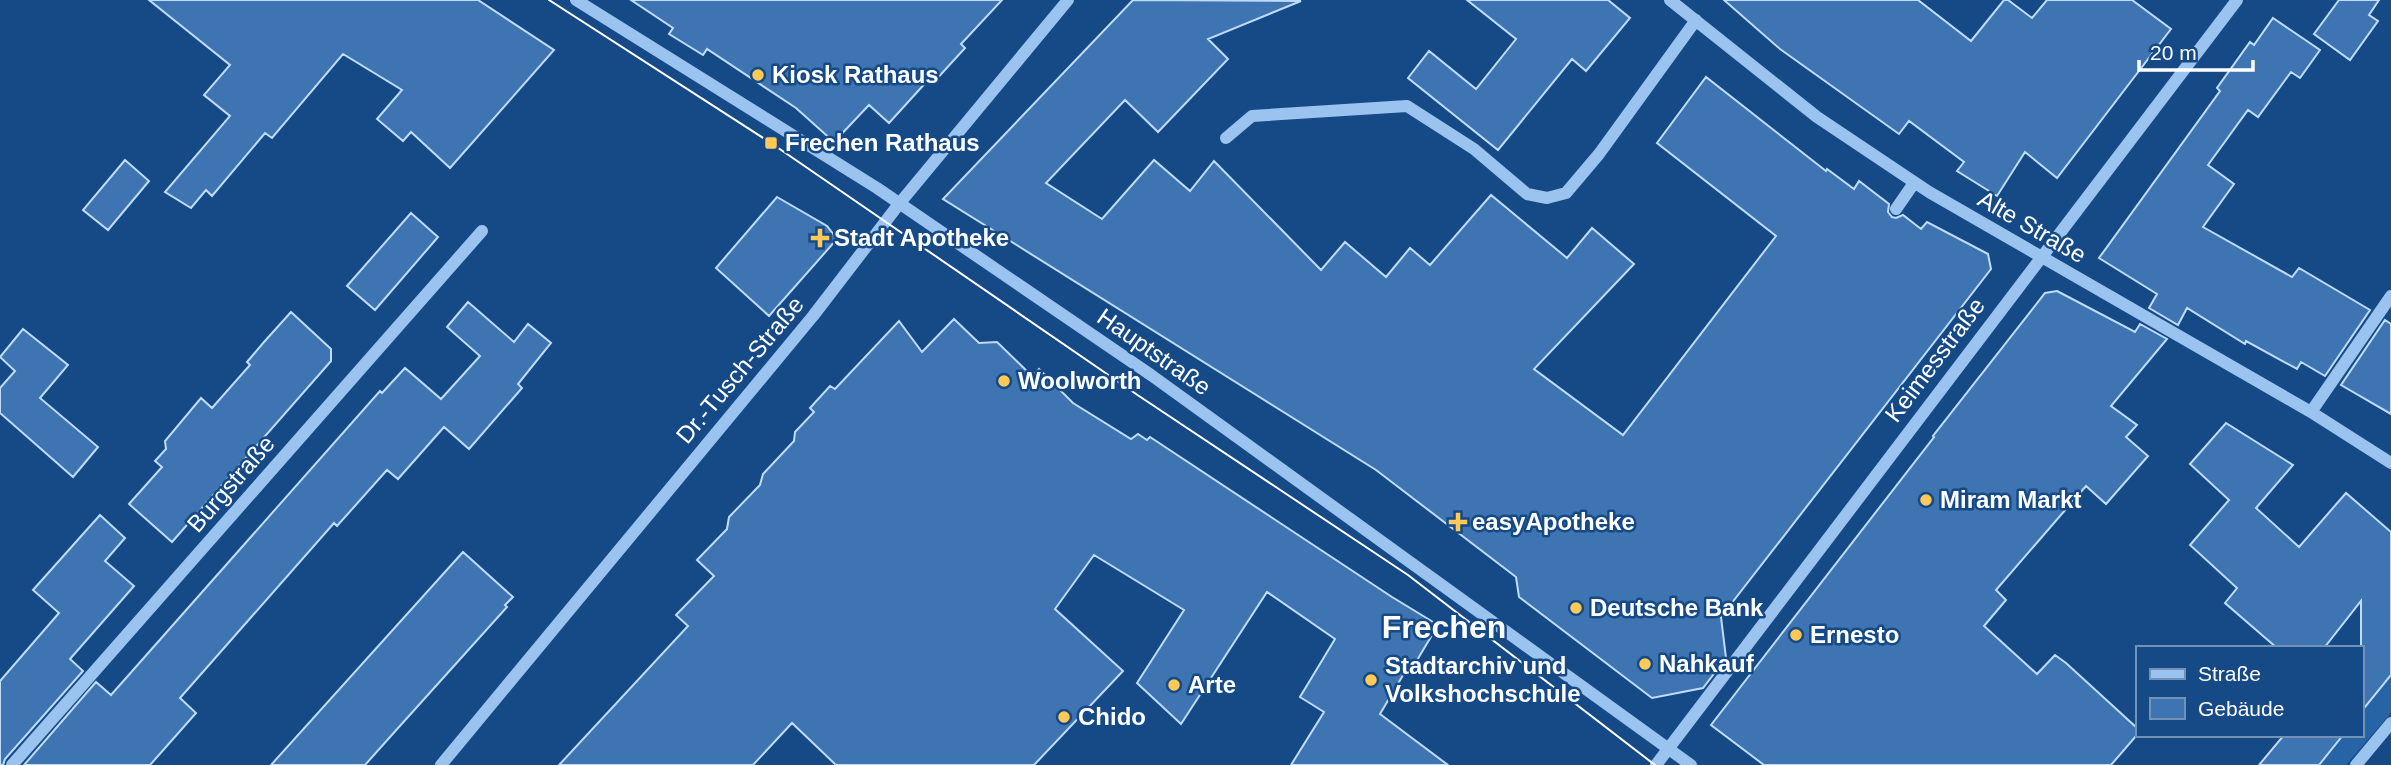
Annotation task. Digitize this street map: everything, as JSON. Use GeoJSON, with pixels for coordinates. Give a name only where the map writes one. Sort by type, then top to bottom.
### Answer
{"type":"FeatureCollection","features":[{"type":"Feature","properties":{"kind":"street","name":"Hauptstraße"},"geometry":{"type":"LineString","coordinates":[[576,0],[774,122],[1151,374],[1691,765]]}},
{"type":"Feature","properties":{"kind":"street","name":"Dr.-Tusch-Straße"},"geometry":{"type":"LineString","coordinates":[[441,765],[843,279],[899,204],[1068,0]]}},
{"type":"Feature","properties":{"kind":"street","name":"Alte Straße"},"geometry":{"type":"LineString","coordinates":[[1670,0],[1817,117],[1914,183],[2311,412],[2391,463]]}},
{"type":"Feature","properties":{"kind":"street","name":"Keimesstraße"},"geometry":{"type":"LineString","coordinates":[[1656,765],[2237,0]]}},
{"type":"Feature","properties":{"kind":"street"},"geometry":{"type":"LineString","coordinates":[[1226,138],[1252,116],[1407,106],[1474,149],[1527,194],[1547,198],[1566,192],[1599,154],[1696,20]]}},
{"type":"Feature","properties":{"kind":"street"},"geometry":{"type":"LineString","coordinates":[[1896,209],[1914,183]]}},
{"type":"Feature","properties":{"kind":"street","name":"Burgstraße"},"geometry":{"type":"LineString","coordinates":[[12,765],[482,231]]}},
{"type":"Feature","properties":{"kind":"street"},"geometry":{"type":"LineString","coordinates":[[2311,412],[2391,296]]}},
{"type":"Feature","properties":{"kind":"street"},"geometry":{"type":"LineString","coordinates":[[2356,765],[2391,723]]}},
{"type":"Feature","properties":{"kind":"shaded area"},"geometry":{"type":"Polygon","coordinates":[[[2391,675],[2391,713],[2346,765],[2319,765],[2341,737],[2363,737],[2363,710],[2391,675]]]}},
{"type":"Feature","properties":{"kind":"building"},"geometry":{"type":"Polygon","coordinates":[[[149,0],[478,0],[554,50],[450,168],[411,132],[403,141],[377,119],[402,90],[343,54],[272,138],[265,133],[212,196],[206,190],[191,208],[165,192],[230,116],[204,95],[230,65],[149,0]]]}},
{"type":"Feature","properties":{"kind":"building"},"geometry":{"type":"Polygon","coordinates":[[[631,0],[1002,0],[961,44],[965,48],[933,83],[929,79],[889,123],[869,105],[834,142],[796,108],[707,49],[703,55],[669,34],[673,28],[631,0]]]}},
{"type":"Feature","properties":{"kind":"building"},"geometry":{"type":"Polygon","coordinates":[[[1133,0],[1301,1],[1208,39],[1228,59],[1158,132],[1125,100],[1046,183],[1102,219],[1154,160],[1190,191],[1214,161],[1321,270],[1345,242],[1386,277],[1410,248],[1430,265],[1491,195],[1567,258],[1592,228],[1634,264],[1534,369],[1623,435],[1776,236],[1657,143],[1706,77],[1826,171],[1827,169],[1854,189],[1859,181],[1889,204],[1888,212],[1892,217],[1903,215],[1921,229],[1927,222],[1988,254],[1991,269],[1721,617],[1726,658],[1703,688],[1652,698],[1519,597],[1516,577],[1376,470],[943,199],[1133,0]]]}},
{"type":"Feature","properties":{"kind":"building"},"geometry":{"type":"Polygon","coordinates":[[[1467,0],[1608,0],[1630,18],[1586,71],[1572,59],[1498,150],[1408,78],[1429,51],[1476,89],[1516,39],[1467,0]]]}},
{"type":"Feature","properties":{"kind":"building"},"geometry":{"type":"Polygon","coordinates":[[[1724,0],[1918,0],[1971,41],[2004,0],[2008,0],[2032,18],[2047,0],[2132,0],[2171,29],[2057,178],[2025,152],[1997,196],[1957,171],[1964,162],[1909,121],[1899,134],[1780,49],[1724,0]]]}},
{"type":"Feature","properties":{"kind":"building"},"geometry":{"type":"Polygon","coordinates":[[[2339,0],[2379,0],[2369,15],[2378,21],[2350,60],[2314,34],[2339,0]]]}},
{"type":"Feature","properties":{"kind":"building"},"geometry":{"type":"Polygon","coordinates":[[[2273,18],[2320,50],[2300,78],[2291,72],[2258,117],[2248,110],[2208,165],[2234,184],[2203,227],[2292,277],[2299,268],[2370,310],[2325,376],[2301,362],[2297,369],[2246,341],[2245,344],[2187,308],[2178,325],[2149,308],[2157,294],[2099,258],[2220,91],[2217,88],[2250,42],[2254,45],[2273,18]]]}},
{"type":"Feature","properties":{"kind":"building"},"geometry":{"type":"Polygon","coordinates":[[[125,160],[149,181],[108,230],[83,210],[125,160]]]}},
{"type":"Feature","properties":{"kind":"building"},"geometry":{"type":"Polygon","coordinates":[[[777,197],[827,226],[837,239],[769,316],[716,268],[777,197]]]}},
{"type":"Feature","properties":{"kind":"building"},"geometry":{"type":"Polygon","coordinates":[[[411,213],[438,237],[375,310],[347,286],[411,213]]]}},
{"type":"Feature","properties":{"kind":"building"},"geometry":{"type":"Polygon","coordinates":[[[2057,291],[2135,332],[2140,324],[2167,339],[2111,406],[2137,425],[2126,437],[2148,456],[2106,504],[2086,486],[1996,590],[2006,600],[1984,626],[2037,674],[2055,655],[2136,727],[2136,736],[2111,765],[1764,765],[1711,725],[2045,293],[2057,291]]]}},
{"type":"Feature","properties":{"kind":"building"},"geometry":{"type":"Polygon","coordinates":[[[468,302],[514,342],[528,324],[551,343],[518,384],[522,388],[469,449],[444,427],[398,479],[387,470],[337,526],[334,523],[180,698],[196,713],[150,765],[24,765],[96,682],[111,695],[380,391],[382,393],[405,368],[441,399],[480,356],[447,327],[468,302]]]}},
{"type":"Feature","properties":{"kind":"building"},"geometry":{"type":"Polygon","coordinates":[[[291,312],[331,349],[331,361],[172,542],[129,504],[162,467],[155,461],[166,449],[165,441],[201,398],[212,408],[250,365],[247,362],[291,312]]]}},
{"type":"Feature","properties":{"kind":"building"},"geometry":{"type":"Polygon","coordinates":[[[954,319],[979,343],[997,342],[1032,376],[1039,369],[1073,403],[1131,439],[1138,434],[1147,440],[1150,437],[1438,625],[1413,667],[1409,665],[1380,714],[1448,765],[1291,765],[1324,712],[1300,697],[1335,639],[1267,592],[1181,724],[1137,683],[1184,610],[1094,555],[1055,609],[1123,671],[1034,765],[836,765],[792,723],[753,765],[559,765],[688,626],[676,615],[714,576],[697,560],[727,529],[729,517],[760,485],[763,474],[794,441],[795,432],[814,412],[810,408],[830,386],[835,389],[899,321],[922,352],[954,319]]]}},
{"type":"Feature","properties":{"kind":"building"},"geometry":{"type":"Polygon","coordinates":[[[2385,320],[2391,324],[2391,414],[2341,385],[2385,320]]]}},
{"type":"Feature","properties":{"kind":"building"},"geometry":{"type":"Polygon","coordinates":[[[23,329],[68,365],[40,398],[98,447],[73,477],[0,413],[0,388],[15,371],[0,357],[23,329]]]}},
{"type":"Feature","properties":{"kind":"building"},"geometry":{"type":"Polygon","coordinates":[[[2226,423],[2293,465],[2256,508],[2299,547],[2346,493],[2391,532],[2391,675],[2363,710],[2361,601],[2326,646],[2275,646],[2225,603],[2237,588],[2190,545],[2229,500],[2190,464],[2226,423]]]}},
{"type":"Feature","properties":{"kind":"building"},"geometry":{"type":"Polygon","coordinates":[[[100,515],[125,538],[105,561],[134,586],[70,659],[83,671],[5,759],[3,765],[0,765],[0,681],[59,613],[33,590],[100,515]]]}},
{"type":"Feature","properties":{"kind":"building"},"geometry":{"type":"Polygon","coordinates":[[[463,552],[513,597],[505,605],[507,607],[365,765],[271,765],[463,552]]]}},
{"type":"Feature","properties":{"kind":"building"},"geometry":{"type":"Polygon","coordinates":[[[2282,737],[2341,737],[2319,765],[2259,765],[2282,737]]]}},
{"type":"Feature","properties":{"kind":"tram line"},"geometry":{"type":"LineString","coordinates":[[549,0],[771,143],[1139,396],[1408,575],[1655,765]]}},
{"type":"Feature","properties":{"kind":"place","name":"Kiosk Rathaus"},"geometry":{"type":"Point","coordinates":[758,75]}},
{"type":"Feature","properties":{"kind":"place","name":"Frechen Rathaus"},"geometry":{"type":"Point","coordinates":[771,143]}},
{"type":"Feature","properties":{"kind":"place","name":"Stadt Apotheke"},"geometry":{"type":"Point","coordinates":[820,238]}},
{"type":"Feature","properties":{"kind":"place","name":"Woolworth"},"geometry":{"type":"Point","coordinates":[1004,381]}},
{"type":"Feature","properties":{"kind":"place","name":"Miram Markt"},"geometry":{"type":"Point","coordinates":[1926,500]}},
{"type":"Feature","properties":{"kind":"place","name":"easyApotheke"},"geometry":{"type":"Point","coordinates":[1458,522]}},
{"type":"Feature","properties":{"kind":"place","name":"Deutsche Bank"},"geometry":{"type":"Point","coordinates":[1576,608]}},
{"type":"Feature","properties":{"kind":"place","name":"Ernesto"},"geometry":{"type":"Point","coordinates":[1796,635]}},
{"type":"Feature","properties":{"kind":"place","name":"Nahkauf"},"geometry":{"type":"Point","coordinates":[1645,664]}},
{"type":"Feature","properties":{"kind":"place","name":"Stadtarchiv und Volkshochschule"},"geometry":{"type":"Point","coordinates":[1371,680]}},
{"type":"Feature","properties":{"kind":"place","name":"Arte"},"geometry":{"type":"Point","coordinates":[1174,685]}},
{"type":"Feature","properties":{"kind":"place","name":"Chido"},"geometry":{"type":"Point","coordinates":[1064,717]}},
{"type":"Feature","properties":{"kind":"district","name":"Frechen"},"geometry":{"type":"Point","coordinates":[1444,627]}}]}
